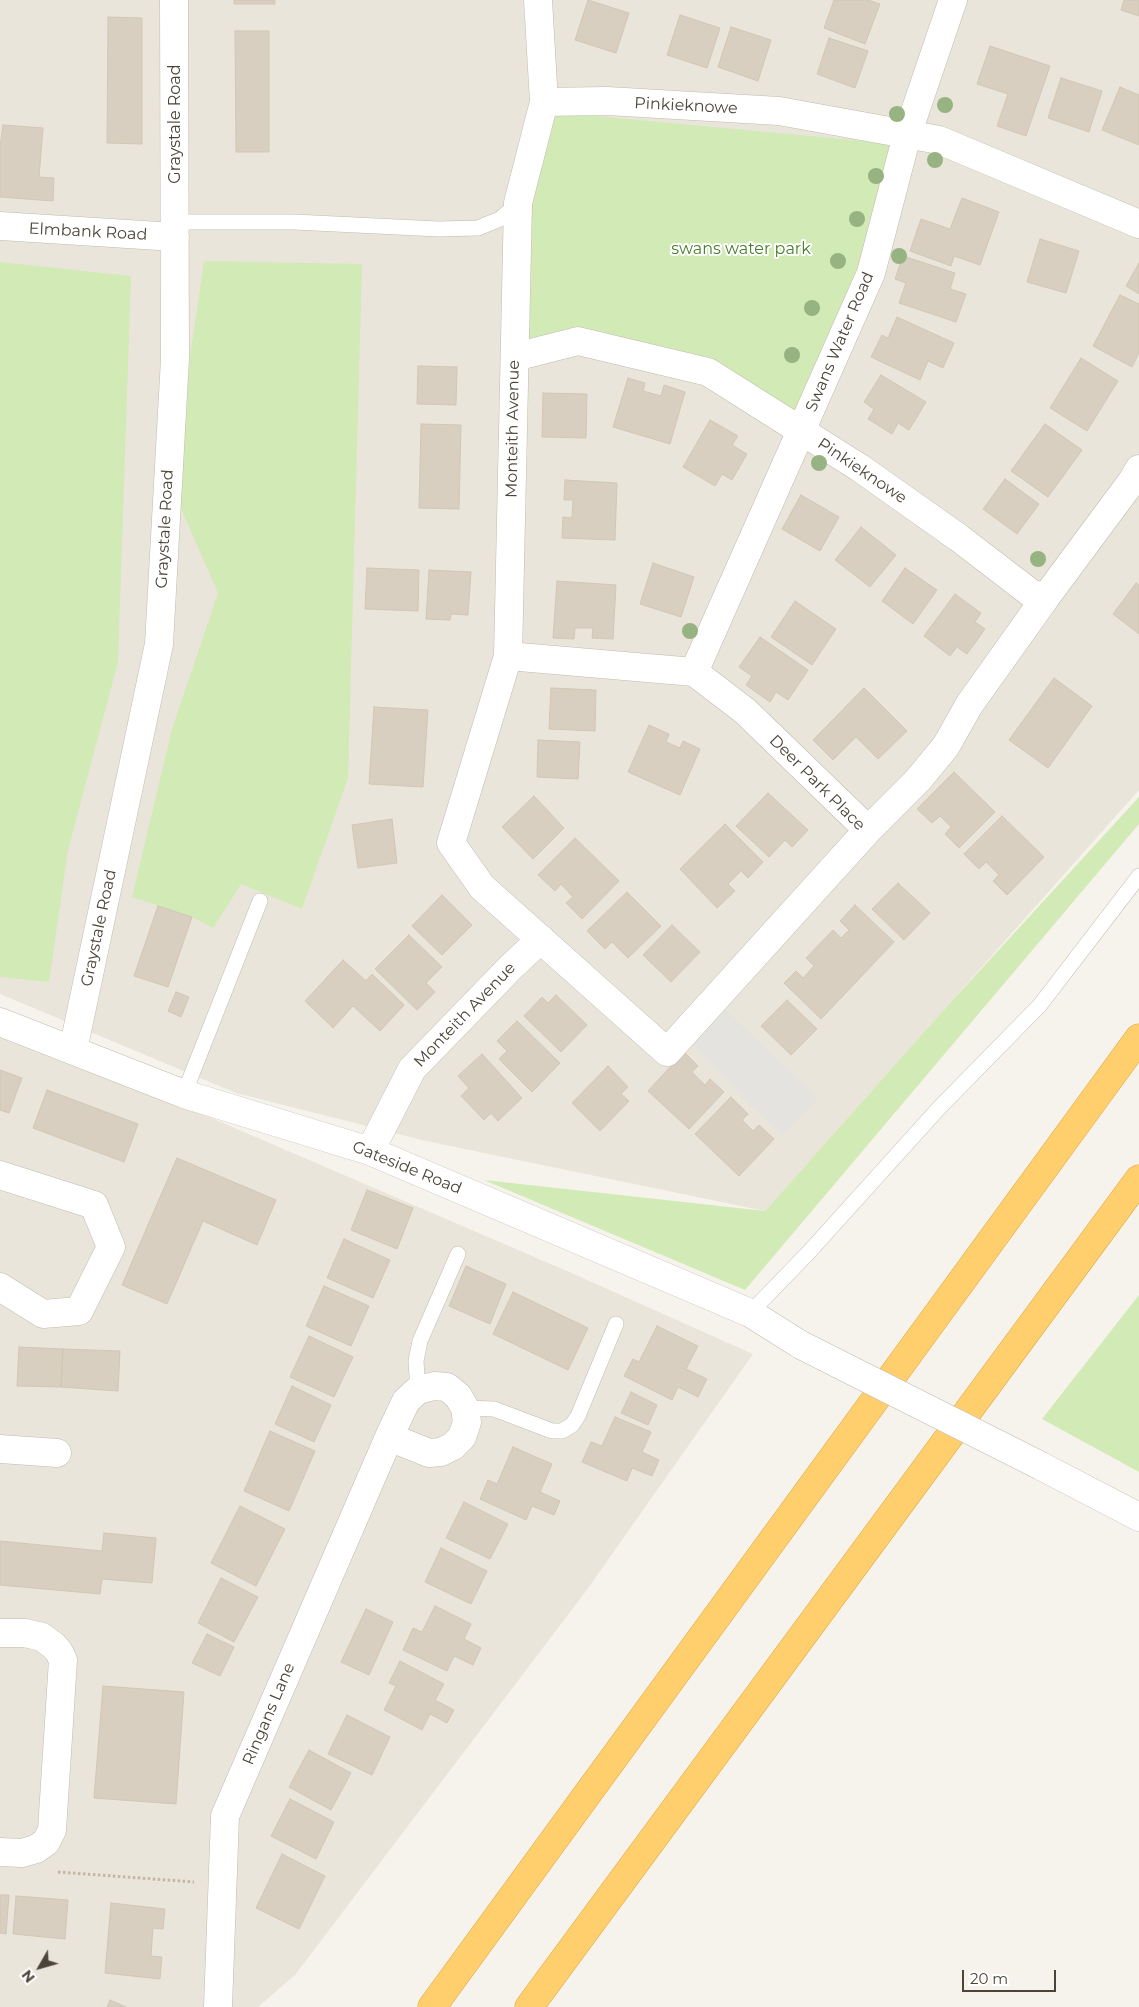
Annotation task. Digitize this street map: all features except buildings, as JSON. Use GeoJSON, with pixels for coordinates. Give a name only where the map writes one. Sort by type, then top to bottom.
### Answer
{"type":"FeatureCollection","features":[{"type":"Feature","properties":{"kind":"highway"},"geometry":{"type":"LineString","coordinates":[[432,2007],[1139,1038]]}},
{"type":"Feature","properties":{"kind":"highway"},"geometry":{"type":"LineString","coordinates":[[529,2007],[1139,1179]]}},
{"type":"Feature","properties":{"kind":"street","name":"Graystale Road"},"geometry":{"type":"LineString","coordinates":[[74,1050],[159,644],[175,369],[174,0]]}},
{"type":"Feature","properties":{"kind":"street","name":"Monteith Avenue"},"geometry":{"type":"LineString","coordinates":[[508,656],[518,203],[544,102],[538,0]]}},
{"type":"Feature","properties":{"kind":"street","name":"Swans Water Road"},"geometry":{"type":"LineString","coordinates":[[694,672],[871,273],[907,135],[953,0]]}},
{"type":"Feature","properties":{"kind":"street","name":"Pinkieknowe"},"geometry":{"type":"LineString","coordinates":[[544,102],[606,102],[779,111],[939,140],[1139,224]]}},
{"type":"Feature","properties":{"kind":"street","name":"Elmbank Road"},"geometry":{"type":"LineString","coordinates":[[0,226],[175,229]]}},
{"type":"Feature","properties":{"kind":"street","name":"Pinkieknowe"},"geometry":{"type":"LineString","coordinates":[[515,357],[578,341],[708,372],[860,468],[938,522],[1032,594],[1046,597]]}},
{"type":"Feature","properties":{"kind":"street"},"geometry":{"type":"LineString","coordinates":[[868,830],[918,780],[946,746],[969,705],[1046,597],[1132,482],[1139,469]]}},
{"type":"Feature","properties":{"kind":"street"},"geometry":{"type":"LineString","coordinates":[[508,656],[694,672]]}},
{"type":"Feature","properties":{"kind":"street","name":"Deer Park Place"},"geometry":{"type":"LineString","coordinates":[[508,656],[451,843],[482,887],[667,1052],[868,830],[745,712],[694,672]]}},
{"type":"Feature","properties":{"kind":"street","name":"Monteith Avenue"},"geometry":{"type":"LineString","coordinates":[[370,1151],[412,1069],[511,967],[541,939]]}},
{"type":"Feature","properties":{"kind":"street","name":"Gateside Road"},"geometry":{"type":"LineString","coordinates":[[0,1022],[184,1094],[370,1151],[750,1314],[801,1345],[1139,1517]]}},
{"type":"Feature","properties":{"kind":"street"},"geometry":{"type":"LineString","coordinates":[[0,1175],[94,1205],[111,1247],[79,1311],[43,1314],[0,1287]]}},
{"type":"Feature","properties":{"kind":"street"},"geometry":{"type":"LineString","coordinates":[[389,1437],[428,1453],[441,1452],[453,1446],[462,1437],[467,1422],[465,1408],[458,1396],[447,1387],[434,1386],[418,1390]]}},
{"type":"Feature","properties":{"kind":"street","name":"Ringans Lane"},"geometry":{"type":"LineString","coordinates":[[218,2007],[225,1816],[389,1437],[406,1401],[418,1390]]}},
{"type":"Feature","properties":{"kind":"street"},"geometry":{"type":"LineString","coordinates":[[0,1449],[57,1453]]}},
{"type":"Feature","properties":{"kind":"street"},"geometry":{"type":"LineString","coordinates":[[0,1633],[25,1633],[42,1637],[54,1646],[63,1660],[52,1830],[46,1842],[36,1849],[22,1853],[0,1852]]}},
{"type":"Feature","properties":{"kind":"lane"},"geometry":{"type":"LineString","coordinates":[[175,229],[294,222],[438,230],[478,228],[500,218],[525,198],[539,176]]}},
{"type":"Feature","properties":{"kind":"lane"},"geometry":{"type":"LineString","coordinates":[[750,1314],[809,1252],[939,1108],[1040,1005],[1139,876]]}},
{"type":"Feature","properties":{"kind":"lane"},"geometry":{"type":"LineString","coordinates":[[184,1094],[260,901]]}},
{"type":"Feature","properties":{"kind":"lane"},"geometry":{"type":"LineString","coordinates":[[418,1390],[416,1361],[420,1341],[458,1254]]}},
{"type":"Feature","properties":{"kind":"lane"},"geometry":{"type":"LineString","coordinates":[[465,1408],[494,1409],[552,1431],[562,1431],[572,1425],[578,1416],[616,1324]]}},
{"type":"Feature","properties":{"kind":"path"},"geometry":{"type":"LineString","coordinates":[[48,1871],[222,1884]]}},
{"type":"Feature","properties":{"kind":"shaded area"},"geometry":{"type":"Polygon","coordinates":[[[0,0],[1139,0],[1139,790],[765,1211],[426,1141],[236,1093],[0,994],[0,0]]]}},
{"type":"Feature","properties":{"kind":"shaded area"},"geometry":{"type":"Polygon","coordinates":[[[723,1008],[818,1098],[782,1136],[692,1044],[723,1008]]]}},
{"type":"Feature","properties":{"kind":"shaded area"},"geometry":{"type":"Polygon","coordinates":[[[0,1027],[567,1271],[753,1354],[586,1591],[295,1975],[258,2007],[0,2007],[0,1027]]]}},
{"type":"Feature","properties":{"kind":"green space","name":"swans water park"},"geometry":{"type":"Polygon","coordinates":[[[552,112],[896,144],[856,285],[796,417],[593,332],[524,340],[528,219],[552,112]]]}},
{"type":"Feature","properties":{"kind":"green space"},"geometry":{"type":"Polygon","coordinates":[[[204,261],[362,264],[348,778],[302,909],[241,884],[213,928],[192,917],[132,897],[172,729],[218,593],[180,506],[190,357],[204,261]]]}},
{"type":"Feature","properties":{"kind":"green space"},"geometry":{"type":"Polygon","coordinates":[[[0,262],[131,276],[118,662],[68,850],[49,982],[0,977],[0,262]]]}},
{"type":"Feature","properties":{"kind":"green space"},"geometry":{"type":"Polygon","coordinates":[[[1139,797],[1139,824],[745,1290],[484,1180],[765,1211],[940,1014],[1139,797]]]}},
{"type":"Feature","properties":{"kind":"green space"},"geometry":{"type":"Polygon","coordinates":[[[1139,1295],[1139,1472],[1042,1419],[1139,1295]]]}}]}
